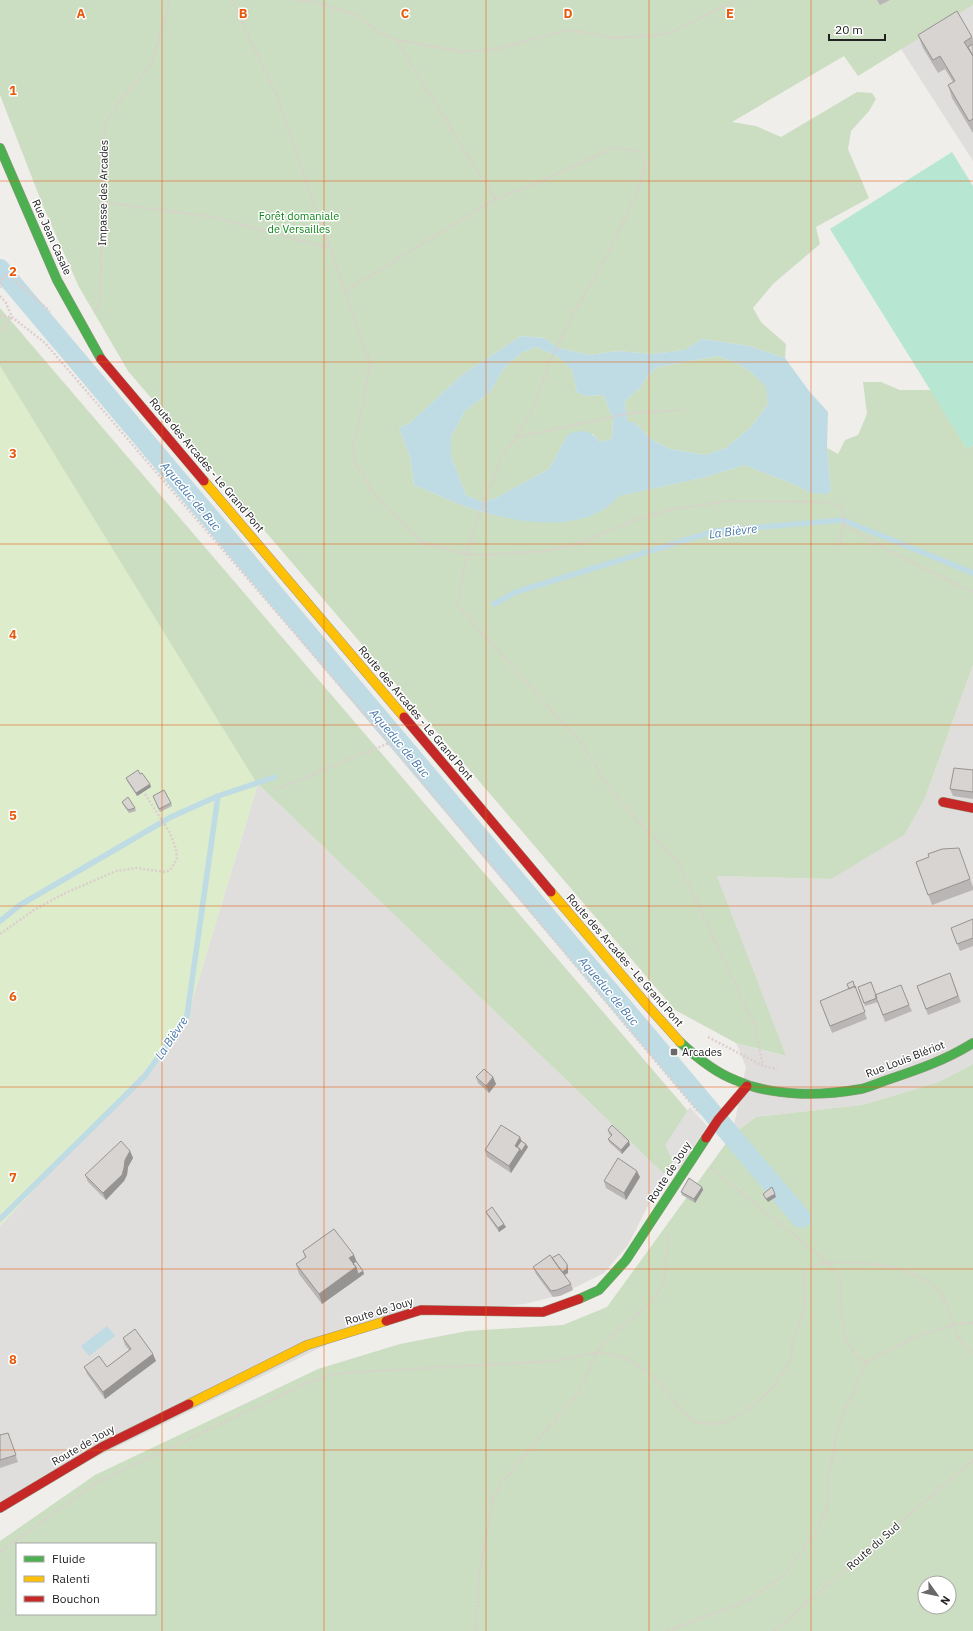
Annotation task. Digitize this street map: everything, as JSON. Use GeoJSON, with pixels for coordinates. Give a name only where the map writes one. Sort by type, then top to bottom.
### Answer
{"type":"FeatureCollection","features":[{"type":"Feature","properties":{"kind":"main road","name":"Rue Jean Casale"},"geometry":{"type":"LineString","coordinates":[[0,148],[54,273],[86,334]]}},
{"type":"Feature","properties":{"kind":"main road","name":"Route des Arcades - Le Grand Pont"},"geometry":{"type":"LineString","coordinates":[[86,334],[98,355],[665,1026],[696,1056],[720,1074],[747,1086]]}},
{"type":"Feature","properties":{"kind":"main road"},"geometry":{"type":"LineString","coordinates":[[943,802],[973,808]]}},
{"type":"Feature","properties":{"kind":"main road","name":"Rue Louis Blériot"},"geometry":{"type":"LineString","coordinates":[[747,1086],[782,1091],[820,1093],[862,1088],[909,1073],[962,1050],[973,1042]]}},
{"type":"Feature","properties":{"kind":"main road","name":"Route de Jouy"},"geometry":{"type":"LineString","coordinates":[[0,1508],[102,1447],[307,1345],[421,1310],[543,1312],[572,1302],[598,1290],[626,1260],[712,1129],[747,1086]]}},
{"type":"Feature","properties":{"kind":"path","name":"Impasse des Arcades"},"geometry":{"type":"LineString","coordinates":[[80,323],[93,313],[101,301],[102,141],[108,119],[120,101],[151,65],[166,16],[169,0]]}},
{"type":"Feature","properties":{"kind":"path"},"geometry":{"type":"LineString","coordinates":[[232,0],[276,94],[370,363],[360,420],[353,442],[355,463],[375,495],[421,542],[467,554],[546,551],[577,544],[635,520],[669,510],[727,501],[828,502],[842,507],[844,525],[839,545]]}},
{"type":"Feature","properties":{"kind":"path"},"geometry":{"type":"LineString","coordinates":[[297,0],[314,2],[355,15],[380,32],[396,40],[465,52],[496,49],[568,30],[615,38],[667,34],[737,0]]}},
{"type":"Feature","properties":{"kind":"path"},"geometry":{"type":"LineString","coordinates":[[396,40],[494,199]]}},
{"type":"Feature","properties":{"kind":"path"},"geometry":{"type":"LineString","coordinates":[[344,292],[494,199],[532,185],[614,148],[636,150],[646,161],[636,195],[606,258],[550,361],[535,405],[516,437],[504,453],[477,519],[467,554],[458,606],[583,745],[606,783],[637,820],[677,860],[754,1024],[763,1066]]}},
{"type":"Feature","properties":{"kind":"path"},"geometry":{"type":"LineString","coordinates":[[102,202],[213,217],[329,248]]}},
{"type":"Feature","properties":{"kind":"path"},"geometry":{"type":"LineString","coordinates":[[0,288],[2,279],[7,274],[42,305]]}},
{"type":"Feature","properties":{"kind":"path"},"geometry":{"type":"LineString","coordinates":[[0,296],[6,303],[12,317],[45,342],[389,743],[712,1129]]}},
{"type":"Feature","properties":{"kind":"path"},"geometry":{"type":"LineString","coordinates":[[0,316],[12,317]]}},
{"type":"Feature","properties":{"kind":"path"},"geometry":{"type":"LineString","coordinates":[[0,332],[12,317]]}},
{"type":"Feature","properties":{"kind":"path"},"geometry":{"type":"LineString","coordinates":[[516,437],[631,413],[684,410]]}},
{"type":"Feature","properties":{"kind":"path"},"geometry":{"type":"LineString","coordinates":[[844,525],[898,555],[973,592]]}},
{"type":"Feature","properties":{"kind":"path"},"geometry":{"type":"LineString","coordinates":[[274,790],[389,743]]}},
{"type":"Feature","properties":{"kind":"path"},"geometry":{"type":"LineString","coordinates":[[0,934],[34,910],[63,894],[116,871],[137,868],[165,872],[170,870],[177,859],[176,850],[170,833],[145,794]]}},
{"type":"Feature","properties":{"kind":"path"},"geometry":{"type":"LineString","coordinates":[[707,1037],[763,1066],[778,1069]]}},
{"type":"Feature","properties":{"kind":"path"},"geometry":{"type":"LineString","coordinates":[[694,1155],[828,1263],[840,1279],[842,1318],[846,1340],[854,1353],[866,1363]]}},
{"type":"Feature","properties":{"kind":"path"},"geometry":{"type":"LineString","coordinates":[[476,1631],[479,1576],[493,1498],[502,1482],[580,1391],[596,1353],[613,1334],[653,1301],[665,1280],[668,1233]]}},
{"type":"Feature","properties":{"kind":"path"},"geometry":{"type":"LineString","coordinates":[[0,1552],[96,1483],[307,1383],[334,1374],[553,1361],[596,1353],[609,1354],[622,1358],[649,1374],[659,1383],[678,1409],[688,1418],[708,1424],[721,1423],[732,1418],[757,1402],[774,1385],[782,1374],[790,1360],[793,1342],[805,1302],[803,1285],[805,1275],[808,1269],[814,1265],[846,1262],[883,1265],[908,1271],[929,1283],[944,1297],[948,1305],[952,1325],[958,1338],[973,1354]]}},
{"type":"Feature","properties":{"kind":"path"},"geometry":{"type":"LineString","coordinates":[[668,1631],[749,1600],[783,1576],[816,1531],[827,1508],[828,1482],[837,1430],[866,1363],[917,1336],[952,1325],[973,1323]]}},
{"type":"Feature","properties":{"kind":"path","name":"Route du Sud"},"geometry":{"type":"LineString","coordinates":[[774,1631],[973,1460]]}},
{"type":"Feature","properties":{"kind":"shaded area"},"geometry":{"type":"Polygon","coordinates":[[[973,5],[973,161],[901,49],[973,5]]]}},
{"type":"Feature","properties":{"kind":"shaded area"},"geometry":{"type":"Polygon","coordinates":[[[973,665],[973,1064],[939,1082],[862,1105],[756,1117],[732,1135],[746,1067],[736,1043],[785,1056],[717,876],[831,879],[925,798],[973,665]]]}},
{"type":"Feature","properties":{"kind":"shaded area"},"geometry":{"type":"Polygon","coordinates":[[[258,784],[664,1174],[628,1245],[604,1273],[560,1295],[525,1304],[381,1318],[0,1504],[0,1226],[184,1028],[258,784]]]}},
{"type":"Feature","properties":{"kind":"shaded area"},"geometry":{"type":"Polygon","coordinates":[[[690,1107],[707,1126],[678,1171],[665,1145],[690,1107]]]}},
{"type":"Feature","properties":{"kind":"green space","name":"Forêt domaniale de Versailles"},"geometry":{"type":"Polygon","coordinates":[[[0,0],[973,0],[973,5],[858,76],[844,56],[732,122],[756,126],[781,137],[857,92],[872,93],[876,99],[869,111],[851,131],[848,149],[869,198],[816,227],[820,244],[773,284],[753,308],[761,322],[786,344],[785,358],[749,346],[702,339],[685,350],[652,354],[618,351],[589,355],[559,348],[544,338],[521,336],[463,374],[410,423],[399,428],[410,457],[414,485],[474,509],[499,516],[536,522],[573,520],[590,516],[606,508],[618,496],[706,477],[744,465],[796,485],[810,493],[831,491],[827,448],[838,454],[845,440],[858,435],[867,414],[863,382],[881,382],[900,390],[931,390],[967,449],[973,445],[973,665],[925,798],[904,835],[831,879],[717,876],[786,1056],[736,1043],[675,1010],[128,371],[79,287],[43,206],[0,95],[0,0]]]}},
{"type":"Feature","properties":{"kind":"green space"},"geometry":{"type":"Polygon","coordinates":[[[952,152],[973,186],[973,445],[967,449],[830,229],[952,152]]]}},
{"type":"Feature","properties":{"kind":"green space"},"geometry":{"type":"Polygon","coordinates":[[[0,308],[700,1125],[664,1174],[256,782],[0,366],[0,308]]]}},
{"type":"Feature","properties":{"kind":"green space"},"geometry":{"type":"Polygon","coordinates":[[[536,347],[557,356],[572,370],[577,392],[585,396],[603,395],[613,418],[612,439],[600,442],[593,434],[568,434],[549,469],[494,499],[482,502],[466,495],[451,456],[451,437],[465,411],[490,392],[505,367],[521,353],[536,347]]]}},
{"type":"Feature","properties":{"kind":"green space"},"geometry":{"type":"Polygon","coordinates":[[[718,356],[739,364],[752,373],[767,387],[768,404],[751,427],[726,448],[705,455],[670,449],[652,440],[635,423],[627,422],[625,401],[640,388],[646,378],[657,367],[718,356]]]}},
{"type":"Feature","properties":{"kind":"green space"},"geometry":{"type":"Polygon","coordinates":[[[0,366],[258,784],[184,1028],[0,1226],[0,366]]]}},
{"type":"Feature","properties":{"kind":"green space"},"geometry":{"type":"Polygon","coordinates":[[[973,1064],[973,1631],[0,1631],[0,1541],[95,1475],[318,1369],[400,1344],[467,1331],[563,1325],[607,1307],[732,1135],[756,1117],[862,1105],[939,1082],[973,1064]]]}},
{"type":"Feature","properties":{"kind":"water"},"geometry":{"type":"Polygon","coordinates":[[[521,336],[544,338],[559,348],[589,355],[618,351],[652,354],[685,350],[702,339],[749,346],[785,358],[809,391],[828,412],[827,448],[831,491],[827,494],[810,493],[796,485],[744,465],[706,477],[619,496],[606,508],[590,516],[573,520],[536,522],[517,520],[474,509],[414,485],[410,457],[399,428],[410,423],[463,374],[521,336]],[[536,347],[521,353],[505,367],[490,392],[465,411],[451,437],[451,456],[466,495],[482,502],[494,499],[549,469],[568,434],[586,431],[592,434],[600,442],[612,439],[613,418],[603,395],[585,396],[577,392],[572,370],[557,356],[536,347]],[[718,356],[657,367],[646,378],[640,388],[625,401],[627,421],[635,423],[652,440],[670,449],[705,455],[726,448],[751,427],[768,404],[766,387],[752,373],[739,364],[718,356]]]}},
{"type":"Feature","properties":{"kind":"water"},"geometry":{"type":"Polygon","coordinates":[[[107,1326],[115,1336],[89,1356],[81,1346],[107,1326]]]}},
{"type":"Feature","properties":{"kind":"building"},"geometry":{"type":"Polygon","coordinates":[[[957,11],[972,37],[964,42],[973,56],[973,119],[969,121],[948,85],[955,81],[940,56],[933,60],[918,35],[957,11]]]}},
{"type":"Feature","properties":{"kind":"building"},"geometry":{"type":"Polygon","coordinates":[[[973,44],[973,56],[968,47],[973,44]]]}},
{"type":"Feature","properties":{"kind":"building"},"geometry":{"type":"Polygon","coordinates":[[[954,768],[973,770],[973,792],[950,789],[954,768]]]}},
{"type":"Feature","properties":{"kind":"building"},"geometry":{"type":"Polygon","coordinates":[[[138,770],[150,784],[136,793],[126,778],[138,770]]]}},
{"type":"Feature","properties":{"kind":"building"},"geometry":{"type":"Polygon","coordinates":[[[164,790],[171,803],[159,809],[153,796],[164,790]]]}},
{"type":"Feature","properties":{"kind":"building"},"geometry":{"type":"Polygon","coordinates":[[[128,797],[135,808],[128,810],[122,802],[128,797]]]}},
{"type":"Feature","properties":{"kind":"building"},"geometry":{"type":"Polygon","coordinates":[[[959,848],[970,879],[928,895],[916,862],[929,857],[928,854],[942,849],[959,848]]]}},
{"type":"Feature","properties":{"kind":"building"},"geometry":{"type":"Polygon","coordinates":[[[973,919],[973,938],[957,944],[951,928],[973,919]]]}},
{"type":"Feature","properties":{"kind":"building"},"geometry":{"type":"Polygon","coordinates":[[[950,973],[958,996],[926,1009],[917,986],[950,973]]]}},
{"type":"Feature","properties":{"kind":"building"},"geometry":{"type":"Polygon","coordinates":[[[853,981],[854,986],[849,989],[847,984],[853,981]]]}},
{"type":"Feature","properties":{"kind":"building"},"geometry":{"type":"Polygon","coordinates":[[[871,982],[877,998],[864,1003],[858,987],[871,982]]]}},
{"type":"Feature","properties":{"kind":"building"},"geometry":{"type":"Polygon","coordinates":[[[901,985],[909,1005],[883,1015],[875,995],[901,985]]]}},
{"type":"Feature","properties":{"kind":"building"},"geometry":{"type":"Polygon","coordinates":[[[855,986],[865,1012],[830,1026],[820,1001],[855,986]]]}},
{"type":"Feature","properties":{"kind":"building"},"geometry":{"type":"Polygon","coordinates":[[[484,1069],[493,1077],[486,1086],[476,1077],[484,1069]]]}},
{"type":"Feature","properties":{"kind":"building"},"geometry":{"type":"Polygon","coordinates":[[[501,1125],[520,1137],[515,1146],[520,1149],[509,1166],[485,1150],[501,1125]]]}},
{"type":"Feature","properties":{"kind":"building"},"geometry":{"type":"Polygon","coordinates":[[[612,1125],[629,1141],[621,1150],[608,1139],[612,1135],[608,1130],[612,1125]]]}},
{"type":"Feature","properties":{"kind":"building"},"geometry":{"type":"Polygon","coordinates":[[[121,1141],[130,1151],[125,1160],[122,1175],[103,1193],[85,1175],[121,1141]]]}},
{"type":"Feature","properties":{"kind":"building"},"geometry":{"type":"Polygon","coordinates":[[[521,1141],[526,1144],[521,1152],[517,1147],[521,1141]]]}},
{"type":"Feature","properties":{"kind":"building"},"geometry":{"type":"Polygon","coordinates":[[[618,1158],[637,1171],[624,1193],[604,1181],[618,1158]]]}},
{"type":"Feature","properties":{"kind":"building"},"geometry":{"type":"Polygon","coordinates":[[[689,1178],[702,1187],[694,1199],[681,1192],[689,1178]]]}},
{"type":"Feature","properties":{"kind":"building"},"geometry":{"type":"Polygon","coordinates":[[[772,1187],[775,1194],[766,1199],[763,1194],[772,1187]]]}},
{"type":"Feature","properties":{"kind":"building"},"geometry":{"type":"Polygon","coordinates":[[[492,1207],[504,1224],[498,1228],[486,1212],[492,1207]]]}},
{"type":"Feature","properties":{"kind":"building"},"geometry":{"type":"Polygon","coordinates":[[[334,1229],[354,1255],[349,1258],[356,1267],[319,1294],[296,1264],[306,1257],[303,1251],[334,1229]]]}},
{"type":"Feature","properties":{"kind":"building"},"geometry":{"type":"Polygon","coordinates":[[[559,1254],[567,1264],[567,1269],[562,1272],[552,1258],[559,1254]]]}},
{"type":"Feature","properties":{"kind":"building"},"geometry":{"type":"Polygon","coordinates":[[[550,1255],[571,1284],[551,1291],[533,1267],[550,1255]]]}},
{"type":"Feature","properties":{"kind":"building"},"geometry":{"type":"Polygon","coordinates":[[[356,1261],[363,1271],[358,1274],[356,1267],[353,1264],[356,1261]]]}},
{"type":"Feature","properties":{"kind":"building"},"geometry":{"type":"Polygon","coordinates":[[[135,1329],[153,1354],[103,1392],[84,1367],[99,1356],[107,1367],[131,1349],[123,1338],[135,1329]]]}},
{"type":"Feature","properties":{"kind":"building"},"geometry":{"type":"Polygon","coordinates":[[[8,1433],[16,1455],[0,1460],[0,1435],[8,1433]]]}},
{"type":"Feature","properties":{"kind":"waterway","name":"Aqueduc de Buc"},"geometry":{"type":"LineString","coordinates":[[0,269],[801,1218]]}},
{"type":"Feature","properties":{"kind":"waterway","name":"La Bièvre"},"geometry":{"type":"LineString","coordinates":[[494,604],[516,592],[715,531],[843,520],[973,573]]}},
{"type":"Feature","properties":{"kind":"waterway","name":"La Bièvre"},"geometry":{"type":"LineString","coordinates":[[0,921],[20,905],[171,817],[218,796],[275,777]]}},
{"type":"Feature","properties":{"kind":"waterway","name":"La Bièvre"},"geometry":{"type":"LineString","coordinates":[[0,1219],[145,1076],[187,1016],[218,796]]}},
{"type":"Feature","properties":{"kind":"traffic: fast"},"geometry":{"type":"LineString","coordinates":[[0,148],[57,280],[101,359]]}},
{"type":"Feature","properties":{"kind":"traffic: fast"},"geometry":{"type":"LineString","coordinates":[[680,1042],[706,1064],[727,1077],[749,1086],[765,1090],[797,1094],[830,1093],[868,1087],[931,1064],[952,1055],[973,1043]]}},
{"type":"Feature","properties":{"kind":"traffic: fast"},"geometry":{"type":"LineString","coordinates":[[579,1299],[599,1290],[626,1260],[706,1138]]}},
{"type":"Feature","properties":{"kind":"traffic: slow"},"geometry":{"type":"LineString","coordinates":[[204,481],[404,717]]}},
{"type":"Feature","properties":{"kind":"traffic: slow"},"geometry":{"type":"LineString","coordinates":[[551,892],[680,1042]]}},
{"type":"Feature","properties":{"kind":"traffic: slow"},"geometry":{"type":"LineString","coordinates":[[189,1404],[307,1345],[386,1321]]}},
{"type":"Feature","properties":{"kind":"traffic: jam"},"geometry":{"type":"LineString","coordinates":[[101,359],[204,481]]}},
{"type":"Feature","properties":{"kind":"traffic: jam"},"geometry":{"type":"LineString","coordinates":[[404,717],[551,892]]}},
{"type":"Feature","properties":{"kind":"traffic: jam"},"geometry":{"type":"LineString","coordinates":[[943,802],[973,808]]}},
{"type":"Feature","properties":{"kind":"traffic: jam"},"geometry":{"type":"LineString","coordinates":[[706,1138],[718,1120],[747,1086]]}},
{"type":"Feature","properties":{"kind":"traffic: jam"},"geometry":{"type":"LineString","coordinates":[[386,1321],[421,1310],[543,1312],[579,1299]]}},
{"type":"Feature","properties":{"kind":"traffic: jam"},"geometry":{"type":"LineString","coordinates":[[0,1508],[102,1447],[189,1404]]}},
{"type":"Feature","properties":{"kind":"place","name":"Arcades"},"geometry":{"type":"Point","coordinates":[674,1052]}}]}
